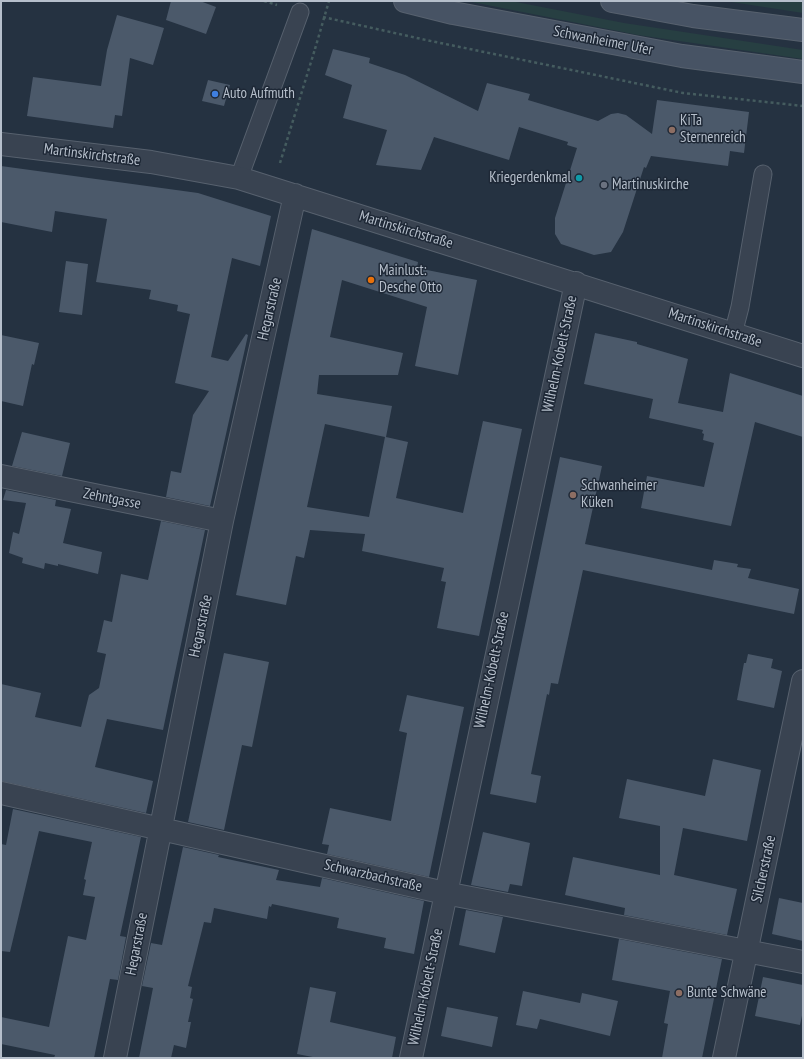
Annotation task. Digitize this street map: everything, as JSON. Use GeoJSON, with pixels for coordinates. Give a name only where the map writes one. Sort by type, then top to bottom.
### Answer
{"type":"FeatureCollection","features":[{"type":"Feature","properties":{"kind":"main road","name":"Schwanheimer Ufer"},"geometry":{"type":"LineString","coordinates":[[404,1],[453,13],[682,56],[803,72]]}},
{"type":"Feature","properties":{"kind":"main road"},"geometry":{"type":"LineString","coordinates":[[612,1],[693,16],[803,30]]}},
{"type":"Feature","properties":{"kind":"street","name":"Martinskirchstraße"},"geometry":{"type":"LineString","coordinates":[[1,144],[151,162],[239,178],[273,187],[803,356]]}},
{"type":"Feature","properties":{"kind":"street","name":"Hegarstraße"},"geometry":{"type":"LineString","coordinates":[[115,1058],[222,521],[295,195]]}},
{"type":"Feature","properties":{"kind":"street","name":"Wilhelm-Kobelt-Straße"},"geometry":{"type":"LineString","coordinates":[[411,1058],[576,283]]}},
{"type":"Feature","properties":{"kind":"street","name":"Zehntgasse"},"geometry":{"type":"LineString","coordinates":[[1,476],[222,521]]}},
{"type":"Feature","properties":{"kind":"street","name":"Silcherstraße"},"geometry":{"type":"LineString","coordinates":[[724,1058],[803,681]]}},
{"type":"Feature","properties":{"kind":"street","name":"Schwarzbachstraße"},"geometry":{"type":"LineString","coordinates":[[1,793],[445,893],[803,962]]}},
{"type":"Feature","properties":{"kind":"lane"},"geometry":{"type":"LineString","coordinates":[[239,178],[300,12]]}},
{"type":"Feature","properties":{"kind":"lane"},"geometry":{"type":"LineString","coordinates":[[733,334],[740,307],[763,174]]}},
{"type":"Feature","properties":{"kind":"path"},"geometry":{"type":"LineString","coordinates":[[264,1],[300,12],[426,40],[683,92],[803,106]]}},
{"type":"Feature","properties":{"kind":"path"},"geometry":{"type":"LineString","coordinates":[[273,187],[329,1]]}},
{"type":"Feature","properties":{"kind":"green space"},"geometry":{"type":"Polygon","coordinates":[[[467,1],[511,1],[624,23],[803,50],[803,59],[638,35],[467,1]]]}},
{"type":"Feature","properties":{"kind":"green space"},"geometry":{"type":"Polygon","coordinates":[[[725,1],[803,1],[803,13],[725,1]]]}},
{"type":"Feature","properties":{"kind":"building"},"geometry":{"type":"Polygon","coordinates":[[[171,1],[200,1],[216,7],[206,34],[166,20],[171,1]]]}},
{"type":"Feature","properties":{"kind":"building"},"geometry":{"type":"Polygon","coordinates":[[[117,15],[164,28],[153,65],[130,58],[122,116],[115,115],[113,128],[27,116],[33,77],[101,86],[107,50],[117,15]]]}},
{"type":"Feature","properties":{"kind":"building"},"geometry":{"type":"Polygon","coordinates":[[[333,49],[370,58],[369,63],[405,75],[478,111],[487,83],[530,94],[528,100],[598,121],[611,114],[618,113],[626,115],[652,134],[657,100],[749,112],[744,153],[730,151],[728,166],[651,156],[646,168],[644,167],[623,232],[611,252],[594,255],[561,244],[555,234],[555,218],[577,148],[567,145],[568,142],[519,127],[509,160],[434,137],[421,170],[376,165],[387,130],[343,118],[352,85],[325,75],[333,49]]]}},
{"type":"Feature","properties":{"kind":"building"},"geometry":{"type":"Polygon","coordinates":[[[208,80],[230,85],[224,106],[202,101],[208,80]]]}},
{"type":"Feature","properties":{"kind":"building"},"geometry":{"type":"Polygon","coordinates":[[[1,166],[198,193],[271,216],[260,266],[232,258],[211,357],[228,361],[246,334],[248,335],[210,506],[166,497],[171,471],[181,473],[193,415],[209,391],[175,383],[190,314],[177,311],[178,305],[149,299],[151,290],[96,282],[107,219],[55,211],[52,232],[1,222],[1,166]]]}},
{"type":"Feature","properties":{"kind":"building"},"geometry":{"type":"Polygon","coordinates":[[[312,229],[418,262],[417,268],[477,280],[458,375],[415,366],[427,307],[342,280],[330,337],[403,353],[398,375],[319,375],[317,394],[392,406],[386,437],[408,442],[396,498],[463,513],[483,421],[522,429],[479,636],[437,628],[446,582],[441,581],[444,568],[362,551],[365,534],[310,530],[304,558],[296,556],[286,605],[236,595],[312,229]],[[325,424],[307,507],[369,517],[385,437],[325,424]]]}},
{"type":"Feature","properties":{"kind":"building"},"geometry":{"type":"Polygon","coordinates":[[[66,261],[88,264],[82,315],[59,312],[66,261]]]}},
{"type":"Feature","properties":{"kind":"building"},"geometry":{"type":"Polygon","coordinates":[[[595,333],[637,342],[637,344],[688,359],[678,403],[723,412],[730,373],[803,396],[803,437],[755,422],[731,526],[641,508],[647,476],[704,487],[714,443],[703,440],[703,430],[649,418],[653,399],[584,384],[595,333]]]}},
{"type":"Feature","properties":{"kind":"building"},"geometry":{"type":"Polygon","coordinates":[[[1,335],[39,343],[34,365],[32,364],[23,406],[1,401],[1,335]]]}},
{"type":"Feature","properties":{"kind":"building"},"geometry":{"type":"Polygon","coordinates":[[[22,432],[70,443],[62,476],[12,466],[22,432]]]}},
{"type":"Feature","properties":{"kind":"building"},"geometry":{"type":"Polygon","coordinates":[[[560,457],[602,466],[585,544],[712,570],[714,560],[738,564],[737,567],[751,569],[748,578],[799,589],[794,614],[583,570],[558,684],[551,683],[549,695],[547,694],[531,774],[541,776],[536,803],[490,794],[560,457]]]}},
{"type":"Feature","properties":{"kind":"building"},"geometry":{"type":"Polygon","coordinates":[[[6,490],[56,500],[55,506],[71,509],[63,543],[102,552],[98,574],[58,564],[58,566],[45,563],[44,569],[22,563],[23,558],[9,553],[13,532],[19,534],[26,503],[3,500],[6,490]]]}},
{"type":"Feature","properties":{"kind":"building"},"geometry":{"type":"Polygon","coordinates":[[[161,521],[205,530],[163,730],[107,719],[95,767],[153,781],[146,813],[1,781],[1,684],[41,693],[35,717],[81,727],[89,695],[99,688],[106,654],[97,652],[104,620],[112,622],[121,574],[148,580],[161,521]]]}},
{"type":"Feature","properties":{"kind":"building"},"geometry":{"type":"Polygon","coordinates":[[[224,653],[269,662],[252,747],[242,745],[224,830],[188,822],[224,653]]]}},
{"type":"Feature","properties":{"kind":"building"},"geometry":{"type":"Polygon","coordinates":[[[748,654],[773,659],[771,668],[782,671],[774,708],[737,700],[744,663],[746,663],[748,654]]]}},
{"type":"Feature","properties":{"kind":"building"},"geometry":{"type":"Polygon","coordinates":[[[407,695],[464,707],[429,877],[327,854],[329,845],[322,844],[330,808],[391,821],[407,733],[399,731],[407,695]]]}},
{"type":"Feature","properties":{"kind":"building"},"geometry":{"type":"Polygon","coordinates":[[[713,759],[761,770],[747,841],[683,828],[674,875],[737,889],[727,935],[624,915],[625,908],[565,895],[573,857],[660,875],[660,826],[619,818],[627,779],[705,796],[713,759]]]}},
{"type":"Feature","properties":{"kind":"building"},"geometry":{"type":"Polygon","coordinates":[[[13,809],[141,837],[120,936],[126,937],[118,980],[110,979],[94,1058],[54,1058],[55,1055],[1,1044],[1,1017],[49,1027],[68,936],[86,940],[95,897],[83,895],[86,880],[84,879],[92,842],[39,831],[10,952],[1,951],[1,844],[6,845],[13,809]]]}},
{"type":"Feature","properties":{"kind":"building"},"geometry":{"type":"Polygon","coordinates":[[[483,832],[530,843],[522,886],[510,884],[508,892],[471,885],[483,832]]]}},
{"type":"Feature","properties":{"kind":"building"},"geometry":{"type":"Polygon","coordinates":[[[183,847],[219,855],[218,857],[279,870],[276,880],[320,887],[322,878],[424,901],[414,954],[384,948],[386,938],[337,928],[339,918],[272,904],[271,907],[269,906],[267,919],[214,908],[211,923],[204,922],[188,986],[192,987],[190,998],[193,999],[188,1022],[191,1022],[186,1048],[174,1045],[171,1058],[139,1058],[153,988],[142,986],[151,943],[162,945],[183,847]]]}},
{"type":"Feature","properties":{"kind":"building"},"geometry":{"type":"Polygon","coordinates":[[[779,898],[803,903],[803,941],[772,934],[779,898]]]}},
{"type":"Feature","properties":{"kind":"building"},"geometry":{"type":"Polygon","coordinates":[[[466,910],[503,917],[495,953],[459,945],[466,910]]]}},
{"type":"Feature","properties":{"kind":"building"},"geometry":{"type":"Polygon","coordinates":[[[619,939],[722,959],[702,1058],[662,1058],[668,1024],[664,1023],[670,991],[612,980],[619,939]]]}},
{"type":"Feature","properties":{"kind":"building"},"geometry":{"type":"Polygon","coordinates":[[[763,977],[803,985],[803,1011],[800,1025],[755,1016],[763,977]]]}},
{"type":"Feature","properties":{"kind":"building"},"geometry":{"type":"Polygon","coordinates":[[[310,987],[336,992],[330,1022],[396,1037],[392,1058],[318,1058],[297,1054],[310,987]]]}},
{"type":"Feature","properties":{"kind":"building"},"geometry":{"type":"Polygon","coordinates":[[[523,991],[580,1003],[582,993],[618,1001],[610,1036],[540,1019],[537,1029],[516,1025],[523,991]]]}},
{"type":"Feature","properties":{"kind":"building"},"geometry":{"type":"Polygon","coordinates":[[[447,1007],[498,1017],[492,1047],[441,1036],[447,1007]]]}},
{"type":"Feature","properties":{"kind":"place","name":"Auto Aufmuth"},"geometry":{"type":"Point","coordinates":[215,94]}},
{"type":"Feature","properties":{"kind":"place","name":"KiTa Sternenreich"},"geometry":{"type":"Point","coordinates":[672,130]}},
{"type":"Feature","properties":{"kind":"place","name":"Kriegerdenkmal"},"geometry":{"type":"Point","coordinates":[579,178]}},
{"type":"Feature","properties":{"kind":"place","name":"Martinuskirche"},"geometry":{"type":"Point","coordinates":[604,185]}},
{"type":"Feature","properties":{"kind":"place","name":"Mainlust: Desche Otto"},"geometry":{"type":"Point","coordinates":[371,280]}},
{"type":"Feature","properties":{"kind":"place","name":"Schwanheimer Küken"},"geometry":{"type":"Point","coordinates":[573,495]}},
{"type":"Feature","properties":{"kind":"place","name":"Bunte Schwäne"},"geometry":{"type":"Point","coordinates":[679,993]}}]}
